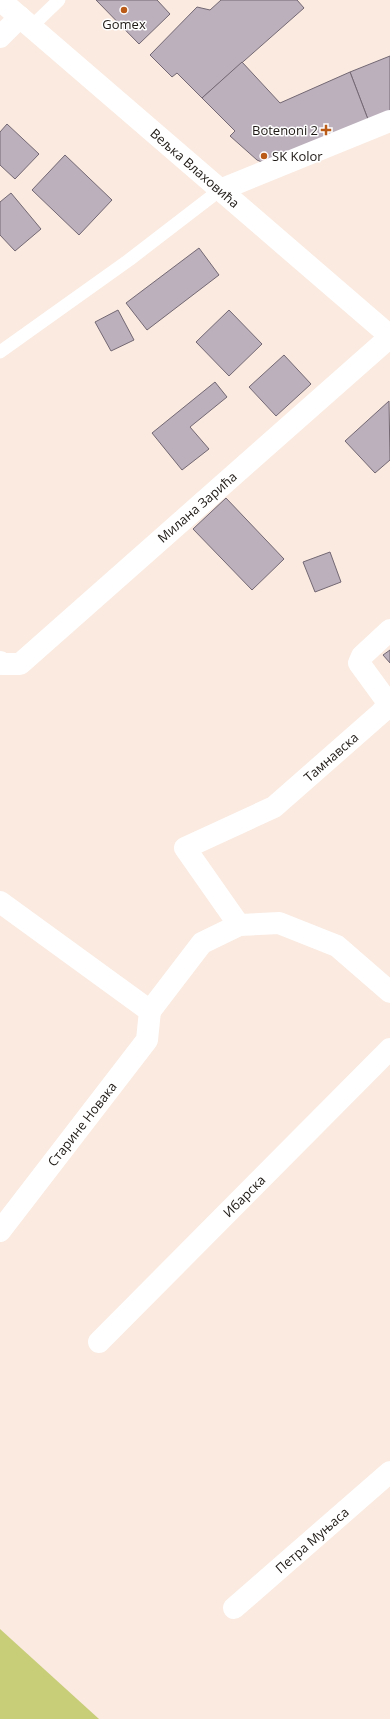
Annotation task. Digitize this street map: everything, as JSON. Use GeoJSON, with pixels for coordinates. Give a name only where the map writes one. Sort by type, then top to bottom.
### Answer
{"type":"FeatureCollection","features":[{"type":"Feature","properties":{"kind":"street","name":"Вељка Влаховића"},"geometry":{"type":"LineString","coordinates":[[0,0],[390,337]]}},
{"type":"Feature","properties":{"kind":"street"},"geometry":{"type":"LineString","coordinates":[[0,37],[26,22]]}},
{"type":"Feature","properties":{"kind":"street"},"geometry":{"type":"LineString","coordinates":[[220,190],[390,121]]}},
{"type":"Feature","properties":{"kind":"street","name":"Милана Зарића"},"geometry":{"type":"LineString","coordinates":[[0,662],[2,664],[20,664],[390,337]]}},
{"type":"Feature","properties":{"kind":"street","name":"Тамнавска"},"geometry":{"type":"LineString","coordinates":[[239,926],[185,848],[274,807],[381,713],[387,706],[386,700],[359,663],[362,656],[390,630]]}},
{"type":"Feature","properties":{"kind":"street"},"geometry":{"type":"LineString","coordinates":[[0,902],[150,1011],[202,943],[239,926],[279,923],[337,946],[390,992]]}},
{"type":"Feature","properties":{"kind":"street","name":"Старине Новака"},"geometry":{"type":"LineString","coordinates":[[0,1231],[147,1040],[150,1011]]}},
{"type":"Feature","properties":{"kind":"street","name":"Ибарска"},"geometry":{"type":"LineString","coordinates":[[99,1342],[390,1049]]}},
{"type":"Feature","properties":{"kind":"street","name":"Петра Муњаса"},"geometry":{"type":"LineString","coordinates":[[234,1608],[390,1472]]}},
{"type":"Feature","properties":{"kind":"lane"},"geometry":{"type":"LineString","coordinates":[[26,22],[59,0]]}},
{"type":"Feature","properties":{"kind":"lane"},"geometry":{"type":"LineString","coordinates":[[0,352],[129,260],[220,190]]}},
{"type":"Feature","properties":{"kind":"green space"},"geometry":{"type":"Polygon","coordinates":[[[0,1629],[99,1719],[0,1719],[0,1629]]]}},
{"type":"Feature","properties":{"kind":"building"},"geometry":{"type":"Polygon","coordinates":[[[96,0],[157,0],[170,14],[139,44],[96,0]]]}},
{"type":"Feature","properties":{"kind":"building"},"geometry":{"type":"Polygon","coordinates":[[[221,0],[297,0],[304,8],[202,98],[177,73],[172,77],[150,55],[197,7],[210,10],[221,0]]]}},
{"type":"Feature","properties":{"kind":"building"},"geometry":{"type":"Polygon","coordinates":[[[390,56],[390,114],[369,122],[350,72],[390,56]]]}},
{"type":"Feature","properties":{"kind":"building"},"geometry":{"type":"Polygon","coordinates":[[[242,62],[280,103],[350,72],[369,122],[264,163],[257,160],[230,136],[235,131],[202,98],[242,62]]]}},
{"type":"Feature","properties":{"kind":"building"},"geometry":{"type":"Polygon","coordinates":[[[7,124],[39,154],[15,179],[0,165],[0,132],[7,124]]]}},
{"type":"Feature","properties":{"kind":"building"},"geometry":{"type":"Polygon","coordinates":[[[65,155],[112,200],[79,235],[32,190],[65,155]]]}},
{"type":"Feature","properties":{"kind":"building"},"geometry":{"type":"Polygon","coordinates":[[[11,193],[41,229],[15,251],[0,235],[0,202],[11,193]]]}},
{"type":"Feature","properties":{"kind":"building"},"geometry":{"type":"Polygon","coordinates":[[[199,248],[219,275],[147,330],[126,303],[199,248]]]}},
{"type":"Feature","properties":{"kind":"building"},"geometry":{"type":"Polygon","coordinates":[[[118,310],[134,340],[111,351],[95,322],[118,310]]]}},
{"type":"Feature","properties":{"kind":"building"},"geometry":{"type":"Polygon","coordinates":[[[229,310],[262,344],[229,376],[196,342],[229,310]]]}},
{"type":"Feature","properties":{"kind":"building"},"geometry":{"type":"Polygon","coordinates":[[[284,355],[311,384],[276,416],[249,387],[284,355]]]}},
{"type":"Feature","properties":{"kind":"building"},"geometry":{"type":"Polygon","coordinates":[[[215,382],[227,397],[190,427],[209,449],[182,470],[152,433],[215,382]]]}},
{"type":"Feature","properties":{"kind":"building"},"geometry":{"type":"Polygon","coordinates":[[[389,401],[390,460],[375,473],[345,441],[389,401]]]}},
{"type":"Feature","properties":{"kind":"building"},"geometry":{"type":"Polygon","coordinates":[[[226,498],[284,559],[252,590],[193,529],[226,498]]]}},
{"type":"Feature","properties":{"kind":"building"},"geometry":{"type":"Polygon","coordinates":[[[330,552],[341,582],[315,592],[303,562],[330,552]]]}},
{"type":"Feature","properties":{"kind":"building"},"geometry":{"type":"Polygon","coordinates":[[[390,650],[390,663],[383,655],[390,650]]]}},
{"type":"Feature","properties":{"kind":"place","name":"Gomex"},"geometry":{"type":"Point","coordinates":[124,10]}},
{"type":"Feature","properties":{"kind":"place","name":"Botenoni 2"},"geometry":{"type":"Point","coordinates":[326,130]}},
{"type":"Feature","properties":{"kind":"place","name":"SK Kolor"},"geometry":{"type":"Point","coordinates":[264,156]}}]}
